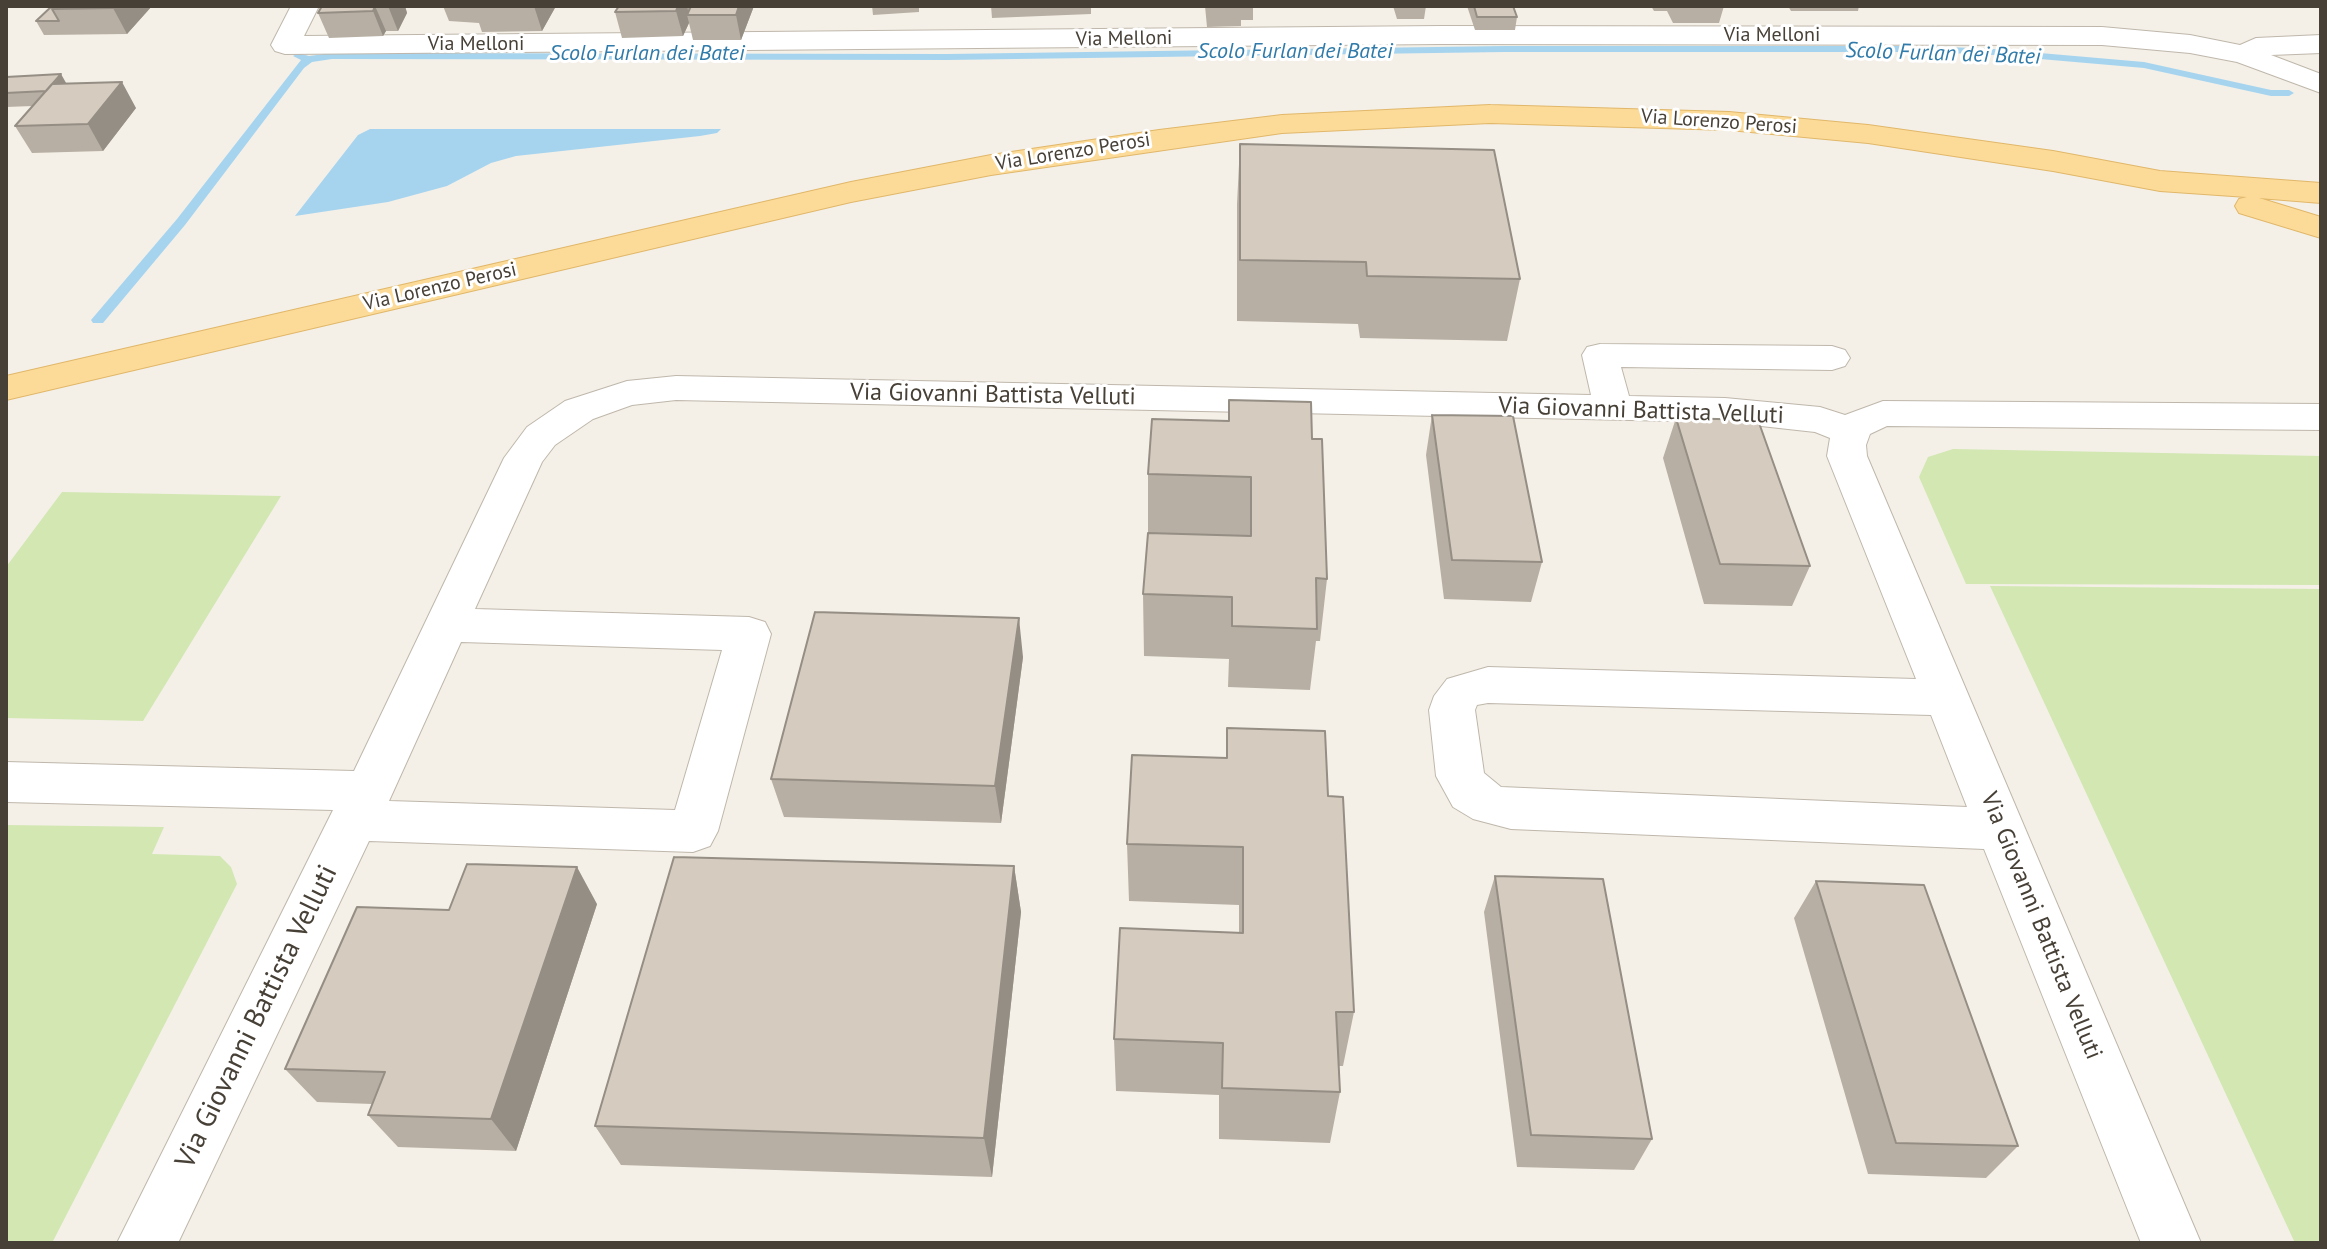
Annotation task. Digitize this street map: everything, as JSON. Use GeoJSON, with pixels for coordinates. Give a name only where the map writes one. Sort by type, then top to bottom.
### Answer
{"type":"FeatureCollection","features":[{"type":"Feature","properties":{"kind":"main road","name":"Via Lorenzo Perosi"},"geometry":{"type":"LineString","coordinates":[[6,388],[851,192],[991,165],[1282,124],[1490,114],[1729,121],[1868,134],[2053,161],[2160,181],[2321,228]]}},
{"type":"Feature","properties":{"kind":"main road","name":"Via Lorenzo Perosi"},"geometry":{"type":"LineString","coordinates":[[2160,181],[2321,193]]}},
{"type":"Feature","properties":{"kind":"street","name":"Via Melloni"},"geometry":{"type":"LineString","coordinates":[[305,6],[285,45],[1865,35],[2130,38],[2190,44],[2245,55],[2321,84]]}},
{"type":"Feature","properties":{"kind":"street","name":"Via Melloni"},"geometry":{"type":"LineString","coordinates":[[2245,55],[2256,47],[2321,44]]}},
{"type":"Feature","properties":{"kind":"street"},"geometry":{"type":"LineString","coordinates":[[1613,408],[1600,355],[1832,358]]}},
{"type":"Feature","properties":{"kind":"street","name":"Via Giovanni Battista Velluti"},"geometry":{"type":"LineString","coordinates":[[147,1243],[361,806],[531,447],[565,418],[594,403],[627,393],[676,388],[1725,410],[1820,420],[1850,431],[1847,456],[2171,1243]]}},
{"type":"Feature","properties":{"kind":"street"},"geometry":{"type":"LineString","coordinates":[[1850,431],[1864,420],[1883,413],[2321,417]]}},
{"type":"Feature","properties":{"kind":"street"},"geometry":{"type":"LineString","coordinates":[[6,782],[693,831],[749,634],[446,625]]}},
{"type":"Feature","properties":{"kind":"street"},"geometry":{"type":"LineString","coordinates":[[1948,698],[1479,685],[1457,696],[1452,710],[1460,776],[1470,793],[1490,805],[1511,809],[2002,829]]}},
{"type":"Feature","properties":{"kind":"green space"},"geometry":{"type":"Polygon","coordinates":[[[1953,449],[2321,456],[2321,585],[1966,584],[1919,477],[1928,457],[1953,449]]]}},
{"type":"Feature","properties":{"kind":"green space"},"geometry":{"type":"Polygon","coordinates":[[[62,492],[281,496],[143,721],[6,718],[6,567],[62,492]]]}},
{"type":"Feature","properties":{"kind":"green space"},"geometry":{"type":"Polygon","coordinates":[[[1990,586],[2321,589],[2321,1243],[2295,1243],[1990,586]]]}},
{"type":"Feature","properties":{"kind":"green space"},"geometry":{"type":"Polygon","coordinates":[[[6,825],[164,827],[152,854],[220,856],[231,867],[237,884],[52,1243],[6,1243],[6,825]]]}},
{"type":"Feature","properties":{"kind":"water"},"geometry":{"type":"Polygon","coordinates":[[[370,129],[721,129],[717,133],[700,136],[516,156],[491,163],[447,186],[388,202],[295,216],[358,135],[370,129]]]}},
{"type":"Feature","properties":{"kind":"building"},"geometry":{"type":"Polygon","coordinates":[[[52,6],[59,21],[36,21],[52,6]]]}},
{"type":"Feature","properties":{"kind":"building"},"geometry":{"type":"Polygon","coordinates":[[[54,6],[115,6],[52,9],[54,6]]]}},
{"type":"Feature","properties":{"kind":"building"},"geometry":{"type":"Polygon","coordinates":[[[322,6],[375,6],[373,11],[318,13],[322,6]]]}},
{"type":"Feature","properties":{"kind":"building"},"geometry":{"type":"Polygon","coordinates":[[[619,6],[678,6],[676,11],[615,12],[619,6]]]}},
{"type":"Feature","properties":{"kind":"building"},"geometry":{"type":"Polygon","coordinates":[[[691,6],[739,6],[736,15],[687,15],[691,6]]]}},
{"type":"Feature","properties":{"kind":"building"},"geometry":{"type":"Polygon","coordinates":[[[1474,6],[1513,6],[1517,17],[1477,17],[1474,6]]]}},
{"type":"Feature","properties":{"kind":"building"},"geometry":{"type":"Polygon","coordinates":[[[61,74],[46,91],[6,93],[6,77],[61,74]]]}},
{"type":"Feature","properties":{"kind":"building"},"geometry":{"type":"Polygon","coordinates":[[[122,82],[88,124],[15,126],[52,84],[122,82]]]}},
{"type":"Feature","properties":{"kind":"building"},"geometry":{"type":"Polygon","coordinates":[[[1240,144],[1494,150],[1520,279],[1367,276],[1366,262],[1240,260],[1240,144]]]}},
{"type":"Feature","properties":{"kind":"building"},"geometry":{"type":"Polygon","coordinates":[[[1229,400],[1311,402],[1312,439],[1322,439],[1327,579],[1316,578],[1317,629],[1232,626],[1232,597],[1143,594],[1148,533],[1251,536],[1251,477],[1148,474],[1152,419],[1229,421],[1229,400]]]}},
{"type":"Feature","properties":{"kind":"building"},"geometry":{"type":"Polygon","coordinates":[[[1432,415],[1513,416],[1542,562],[1452,560],[1432,415]]]}},
{"type":"Feature","properties":{"kind":"building"},"geometry":{"type":"Polygon","coordinates":[[[1676,418],[1758,420],[1810,566],[1720,564],[1676,418]]]}},
{"type":"Feature","properties":{"kind":"building"},"geometry":{"type":"Polygon","coordinates":[[[815,612],[1019,618],[995,786],[771,779],[815,612]]]}},
{"type":"Feature","properties":{"kind":"building"},"geometry":{"type":"Polygon","coordinates":[[[1227,728],[1325,731],[1328,796],[1343,797],[1354,1012],[1336,1012],[1340,1092],[1222,1088],[1223,1043],[1114,1039],[1120,928],[1243,933],[1243,847],[1127,844],[1132,755],[1227,758],[1227,728]]]}},
{"type":"Feature","properties":{"kind":"building"},"geometry":{"type":"Polygon","coordinates":[[[674,857],[1014,866],[984,1138],[595,1126],[674,857]]]}},
{"type":"Feature","properties":{"kind":"building"},"geometry":{"type":"Polygon","coordinates":[[[467,864],[577,867],[491,1119],[368,1115],[385,1072],[285,1069],[357,907],[449,910],[467,864]]]}},
{"type":"Feature","properties":{"kind":"building"},"geometry":{"type":"Polygon","coordinates":[[[1495,876],[1603,879],[1652,1139],[1531,1135],[1495,876]]]}},
{"type":"Feature","properties":{"kind":"building"},"geometry":{"type":"Polygon","coordinates":[[[1816,881],[1924,885],[2018,1146],[1896,1143],[1816,881]]]}},
{"type":"Feature","properties":{"kind":"waterway","name":"Scolo Furlan dei Batei"},"geometry":{"type":"LineString","coordinates":[[309,59],[332,56],[947,57],[1505,49],[1925,49],[2144,65],[2271,93],[2289,93]]}},
{"type":"Feature","properties":{"kind":"waterway","name":"Scolo Furlan dei Batei"},"geometry":{"type":"LineString","coordinates":[[298,56],[309,59]]}},
{"type":"Feature","properties":{"kind":"waterway"},"geometry":{"type":"LineString","coordinates":[[98,320],[181,222],[300,66],[309,59]]}}]}
